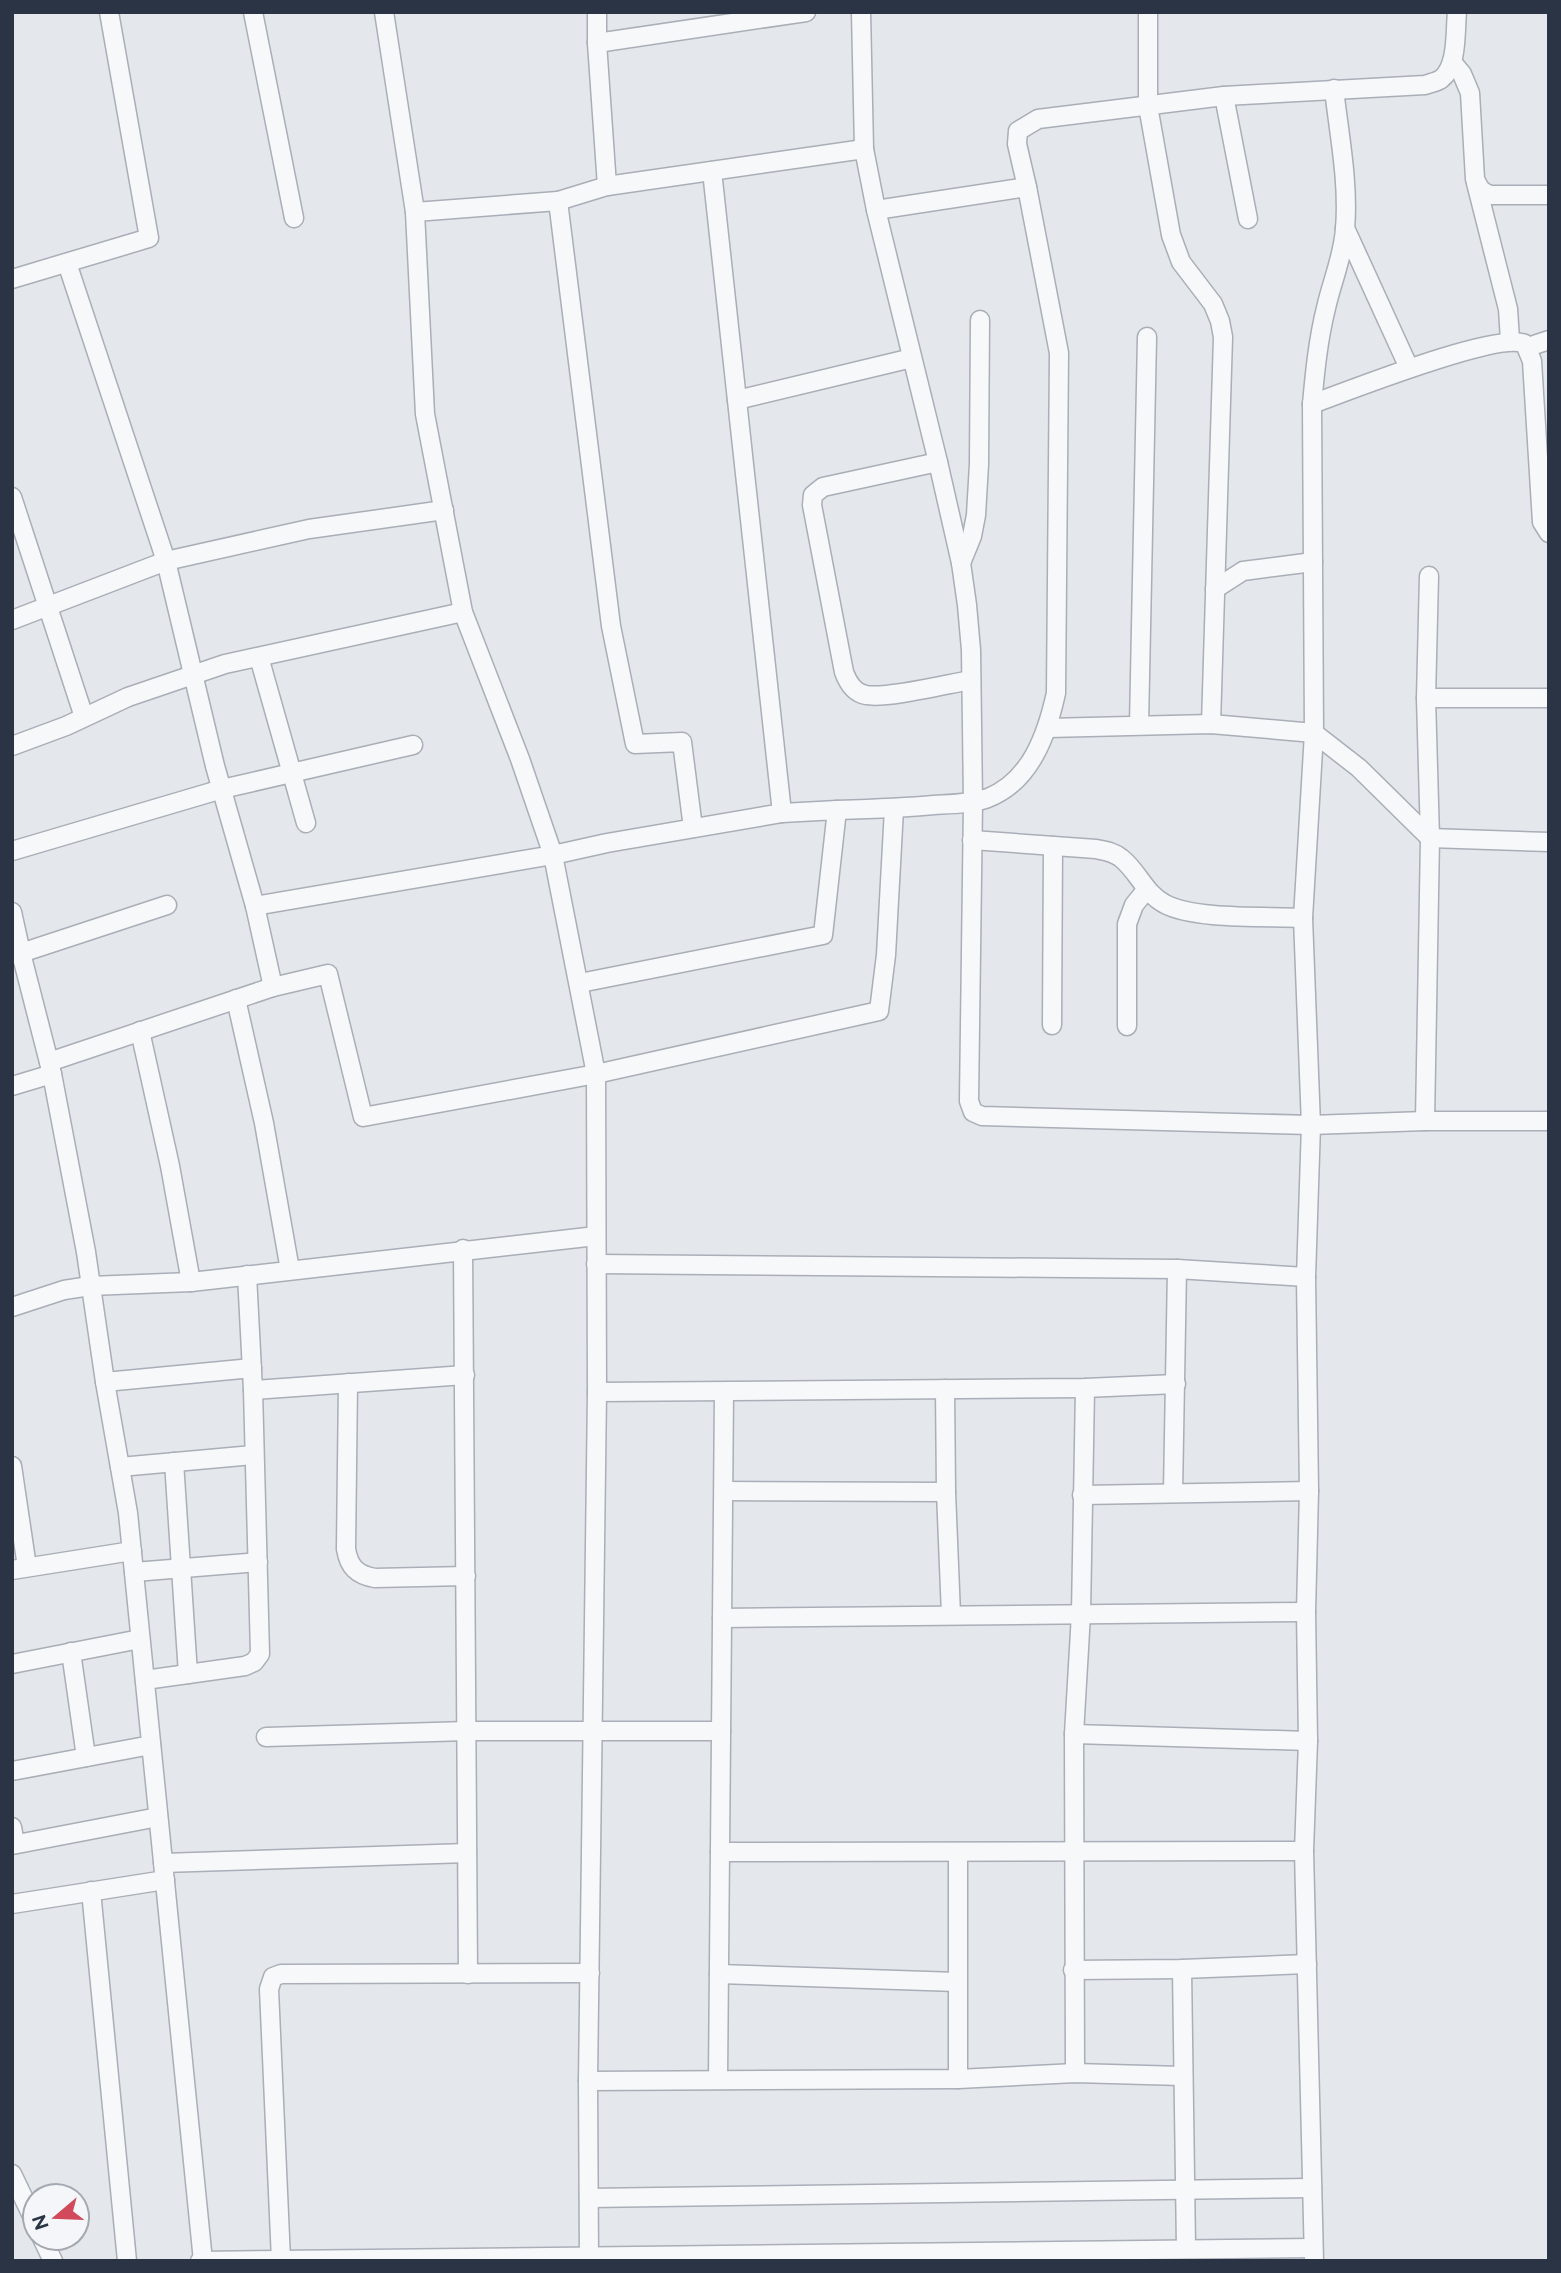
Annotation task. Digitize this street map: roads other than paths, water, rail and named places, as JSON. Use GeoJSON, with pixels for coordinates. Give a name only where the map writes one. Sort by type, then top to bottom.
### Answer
{"type":"FeatureCollection","features":[{"type":"Feature","properties":{"kind":"street"},"geometry":{"type":"LineString","coordinates":[[12,279],[149,238],[108,12]]}},
{"type":"Feature","properties":{"kind":"street"},"geometry":{"type":"LineString","coordinates":[[253,12],[294,218]]}},
{"type":"Feature","properties":{"kind":"street"},"geometry":{"type":"LineString","coordinates":[[384,12],[415,212],[425,414],[463,612],[520,759],[553,855],[596,1074],[597,1392],[588,2081],[589,2259]]}},
{"type":"Feature","properties":{"kind":"street"},"geometry":{"type":"LineString","coordinates":[[597,12],[607,186]]}},
{"type":"Feature","properties":{"kind":"street"},"geometry":{"type":"LineString","coordinates":[[597,43],[724,18],[806,12]]}},
{"type":"Feature","properties":{"kind":"street"},"geometry":{"type":"LineString","coordinates":[[860,12],[864,149],[876,210],[961,563],[967,605],[971,680],[972,1112],[976,1115],[1311,1125],[1549,1121]]}},
{"type":"Feature","properties":{"kind":"street"},"geometry":{"type":"LineString","coordinates":[[1148,12],[1148,106],[1171,235],[1181,262],[1213,304],[1223,337],[1211,724]]}},
{"type":"Feature","properties":{"kind":"street"},"geometry":{"type":"LineString","coordinates":[[255,906],[782,813],[894,809],[972,802],[988,798],[1016,778],[1028,765],[1048,728],[1056,693],[1059,353],[1017,144],[1018,131],[1038,120],[1224,96],[1425,85],[1440,80],[1448,72],[1452,62],[1457,12]]}},
{"type":"Feature","properties":{"kind":"street"},"geometry":{"type":"LineString","coordinates":[[1452,62],[1462,74],[1470,93],[1475,179],[1508,309],[1510,340]]}},
{"type":"Feature","properties":{"kind":"street"},"geometry":{"type":"LineString","coordinates":[[12,912],[17,954],[51,1068],[86,1252],[132,1551],[202,2261],[589,2259],[1186,2248],[1313,2254],[1304,1852],[1308,1741],[1306,1277],[1311,1125],[1303,918],[1314,733],[1312,404],[1324,318],[1341,258],[1345,228],[1346,194],[1334,89]]}},
{"type":"Feature","properties":{"kind":"street"},"geometry":{"type":"LineString","coordinates":[[1224,96],[1248,219]]}},
{"type":"Feature","properties":{"kind":"street"},"geometry":{"type":"LineString","coordinates":[[415,212],[558,201],[607,186],[864,149]]}},
{"type":"Feature","properties":{"kind":"street"},"geometry":{"type":"LineString","coordinates":[[712,171],[782,813]]}},
{"type":"Feature","properties":{"kind":"street"},"geometry":{"type":"LineString","coordinates":[[1475,179],[1483,192],[1491,195],[1549,195]]}},
{"type":"Feature","properties":{"kind":"street"},"geometry":{"type":"LineString","coordinates":[[876,210],[1027,187]]}},
{"type":"Feature","properties":{"kind":"street"},"geometry":{"type":"LineString","coordinates":[[558,201],[611,626],[635,744],[682,742],[693,828]]}},
{"type":"Feature","properties":{"kind":"street"},"geometry":{"type":"LineString","coordinates":[[1345,228],[1409,368]]}},
{"type":"Feature","properties":{"kind":"street"},"geometry":{"type":"LineString","coordinates":[[67,263],[166,561],[222,789],[255,906],[273,987]]}},
{"type":"Feature","properties":{"kind":"street"},"geometry":{"type":"LineString","coordinates":[[961,563],[972,536],[976,515],[980,320]]}},
{"type":"Feature","properties":{"kind":"street"},"geometry":{"type":"LineString","coordinates":[[1139,726],[1147,337]]}},
{"type":"Feature","properties":{"kind":"street"},"geometry":{"type":"LineString","coordinates":[[1312,404],[1409,368],[1510,340],[1520,341],[1528,347],[1532,361],[1542,522],[1549,533]]}},
{"type":"Feature","properties":{"kind":"street"},"geometry":{"type":"LineString","coordinates":[[1528,347],[1549,340]]}},
{"type":"Feature","properties":{"kind":"street"},"geometry":{"type":"LineString","coordinates":[[737,400],[912,358]]}},
{"type":"Feature","properties":{"kind":"street"},"geometry":{"type":"LineString","coordinates":[[938,463],[823,487],[813,495],[812,505],[844,673],[855,691],[865,695],[881,695],[971,680]]}},
{"type":"Feature","properties":{"kind":"street"},"geometry":{"type":"LineString","coordinates":[[12,498],[84,717]]}},
{"type":"Feature","properties":{"kind":"street"},"geometry":{"type":"LineString","coordinates":[[12,620],[166,561],[309,529],[444,510]]}},
{"type":"Feature","properties":{"kind":"street"},"geometry":{"type":"LineString","coordinates":[[1215,589],[1243,571],[1313,562]]}},
{"type":"Feature","properties":{"kind":"street"},"geometry":{"type":"LineString","coordinates":[[1425,1121],[1430,838],[1426,698],[1429,576]]}},
{"type":"Feature","properties":{"kind":"street"},"geometry":{"type":"LineString","coordinates":[[12,746],[66,726],[128,697],[225,664],[463,612]]}},
{"type":"Feature","properties":{"kind":"street"},"geometry":{"type":"LineString","coordinates":[[259,657],[306,823]]}},
{"type":"Feature","properties":{"kind":"street"},"geometry":{"type":"LineString","coordinates":[[1426,698],[1549,698]]}},
{"type":"Feature","properties":{"kind":"street"},"geometry":{"type":"LineString","coordinates":[[1048,728],[1211,724],[1314,733],[1359,768],[1430,838],[1549,842]]}},
{"type":"Feature","properties":{"kind":"street"},"geometry":{"type":"LineString","coordinates":[[12,851],[222,789],[413,745]]}},
{"type":"Feature","properties":{"kind":"street"},"geometry":{"type":"LineString","coordinates":[[12,1086],[140,1031],[273,987],[328,974],[363,1117],[596,1074],[879,1011],[886,956],[894,809]]}},
{"type":"Feature","properties":{"kind":"street"},"geometry":{"type":"LineString","coordinates":[[580,983],[823,935],[837,810]]}},
{"type":"Feature","properties":{"kind":"street"},"geometry":{"type":"LineString","coordinates":[[972,840],[1096,849],[1113,853],[1122,858],[1163,904],[1193,914],[1303,918]]}},
{"type":"Feature","properties":{"kind":"street"},"geometry":{"type":"LineString","coordinates":[[1052,1026],[1053,846]]}},
{"type":"Feature","properties":{"kind":"street"},"geometry":{"type":"LineString","coordinates":[[1127,1026],[1128,924],[1134,905],[1147,889]]}},
{"type":"Feature","properties":{"kind":"street"},"geometry":{"type":"LineString","coordinates":[[17,954],[167,905]]}},
{"type":"Feature","properties":{"kind":"street"},"geometry":{"type":"LineString","coordinates":[[236,999],[264,1123],[290,1270]]}},
{"type":"Feature","properties":{"kind":"street"},"geometry":{"type":"LineString","coordinates":[[140,1031],[170,1166],[191,1282]]}},
{"type":"Feature","properties":{"kind":"street"},"geometry":{"type":"LineString","coordinates":[[12,1307],[64,1290],[90,1286],[191,1282],[596,1236]]}},
{"type":"Feature","properties":{"kind":"street"},"geometry":{"type":"LineString","coordinates":[[463,1249],[466,1375],[468,1973]]}},
{"type":"Feature","properties":{"kind":"street"},"geometry":{"type":"LineString","coordinates":[[596,1264],[1177,1269],[1306,1277]]}},
{"type":"Feature","properties":{"kind":"street"},"geometry":{"type":"LineString","coordinates":[[1173,1492],[1177,1269]]}},
{"type":"Feature","properties":{"kind":"street"},"geometry":{"type":"LineString","coordinates":[[145,1680],[245,1666],[254,1662],[260,1654],[247,1275]]}},
{"type":"Feature","properties":{"kind":"street"},"geometry":{"type":"LineString","coordinates":[[105,1382],[252,1367]]}},
{"type":"Feature","properties":{"kind":"street"},"geometry":{"type":"LineString","coordinates":[[253,1390],[466,1375]]}},
{"type":"Feature","properties":{"kind":"street"},"geometry":{"type":"LineString","coordinates":[[348,1383],[348,1561],[364,1576],[375,1578],[466,1576]]}},
{"type":"Feature","properties":{"kind":"street"},"geometry":{"type":"LineString","coordinates":[[597,1392],[1085,1388],[1176,1384]]}},
{"type":"Feature","properties":{"kind":"street"},"geometry":{"type":"LineString","coordinates":[[1075,2073],[1074,1734],[1081,1614],[1085,1388]]}},
{"type":"Feature","properties":{"kind":"street"},"geometry":{"type":"LineString","coordinates":[[945,1389],[951,1615]]}},
{"type":"Feature","properties":{"kind":"street"},"geometry":{"type":"LineString","coordinates":[[718,2079],[724,1392]]}},
{"type":"Feature","properties":{"kind":"street"},"geometry":{"type":"LineString","coordinates":[[120,1466],[253,1455]]}},
{"type":"Feature","properties":{"kind":"street"},"geometry":{"type":"LineString","coordinates":[[174,1462],[188,1674]]}},
{"type":"Feature","properties":{"kind":"street"},"geometry":{"type":"LineString","coordinates":[[12,1466],[20,1568],[132,1551]]}},
{"type":"Feature","properties":{"kind":"street"},"geometry":{"type":"LineString","coordinates":[[724,1491],[946,1492]]}},
{"type":"Feature","properties":{"kind":"street"},"geometry":{"type":"LineString","coordinates":[[1082,1495],[1308,1491]]}},
{"type":"Feature","properties":{"kind":"street"},"geometry":{"type":"LineString","coordinates":[[134,1572],[257,1562]]}},
{"type":"Feature","properties":{"kind":"street"},"geometry":{"type":"LineString","coordinates":[[722,1618],[1306,1612]]}},
{"type":"Feature","properties":{"kind":"street"},"geometry":{"type":"LineString","coordinates":[[12,1664],[140,1639]]}},
{"type":"Feature","properties":{"kind":"street"},"geometry":{"type":"LineString","coordinates":[[71,1652],[86,1757]]}},
{"type":"Feature","properties":{"kind":"street"},"geometry":{"type":"LineString","coordinates":[[266,1737],[467,1731],[721,1731]]}},
{"type":"Feature","properties":{"kind":"street"},"geometry":{"type":"LineString","coordinates":[[1074,1734],[1308,1741]]}},
{"type":"Feature","properties":{"kind":"street"},"geometry":{"type":"LineString","coordinates":[[12,1771],[151,1745]]}},
{"type":"Feature","properties":{"kind":"street"},"geometry":{"type":"LineString","coordinates":[[13,1839],[158,1817]]}},
{"type":"Feature","properties":{"kind":"street"},"geometry":{"type":"LineString","coordinates":[[720,1852],[1304,1852]]}},
{"type":"Feature","properties":{"kind":"street"},"geometry":{"type":"LineString","coordinates":[[12,1904],[91,1891],[164,1872],[467,1853]]}},
{"type":"Feature","properties":{"kind":"street"},"geometry":{"type":"LineString","coordinates":[[958,1853],[958,2079]]}},
{"type":"Feature","properties":{"kind":"street"},"geometry":{"type":"LineString","coordinates":[[91,1891],[127,2261]]}},
{"type":"Feature","properties":{"kind":"street"},"geometry":{"type":"LineString","coordinates":[[1073,1970],[1307,1964]]}},
{"type":"Feature","properties":{"kind":"street"},"geometry":{"type":"LineString","coordinates":[[1182,1969],[1186,2248]]}},
{"type":"Feature","properties":{"kind":"street"},"geometry":{"type":"LineString","coordinates":[[281,2260],[269,1990],[273,1977],[281,1974],[590,1973]]}},
{"type":"Feature","properties":{"kind":"street"},"geometry":{"type":"LineString","coordinates":[[719,1974],[957,1982]]}},
{"type":"Feature","properties":{"kind":"street"},"geometry":{"type":"LineString","coordinates":[[588,2081],[958,2079],[1075,2073],[1182,2076]]}},
{"type":"Feature","properties":{"kind":"street"},"geometry":{"type":"LineString","coordinates":[[12,2174],[21,2193]]}},
{"type":"Feature","properties":{"kind":"street"},"geometry":{"type":"LineString","coordinates":[[589,2198],[1312,2188]]}}]}
